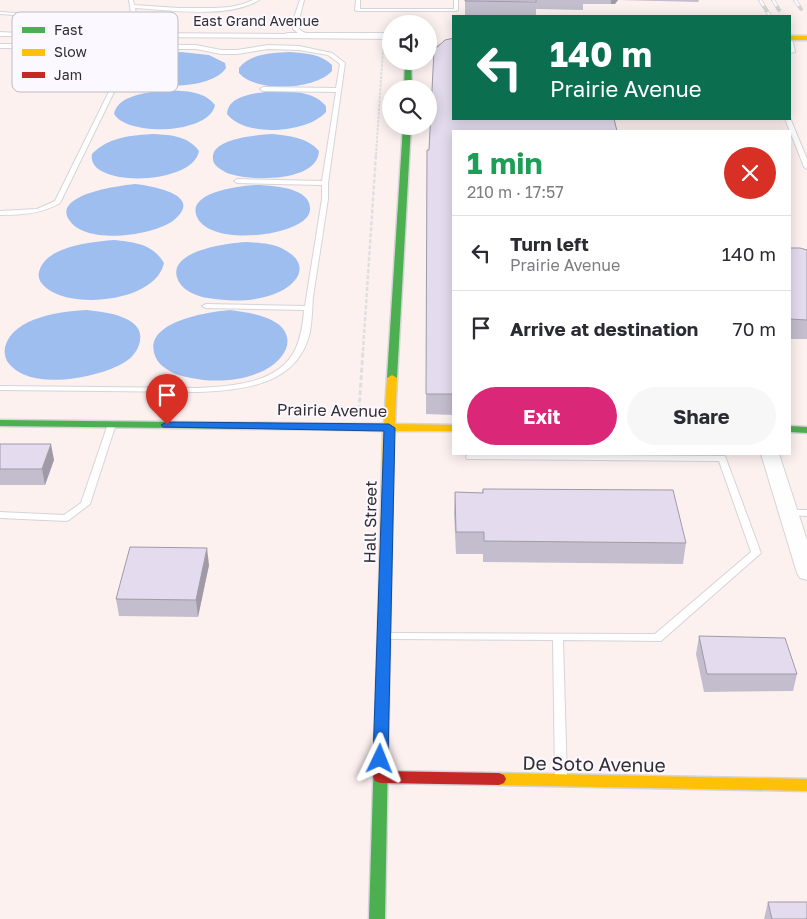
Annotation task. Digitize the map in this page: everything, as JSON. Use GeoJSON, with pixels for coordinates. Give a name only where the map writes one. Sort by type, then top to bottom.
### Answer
{"type":"FeatureCollection","features":[{"type":"Feature","properties":{"kind":"main road"},"geometry":{"type":"LineString","coordinates":[[437,36],[452,37]]}},
{"type":"Feature","properties":{"kind":"main road"},"geometry":{"type":"LineString","coordinates":[[791,38],[807,38]]}},
{"type":"Feature","properties":{"kind":"main road"},"geometry":{"type":"LineString","coordinates":[[437,48],[452,43]]}},
{"type":"Feature","properties":{"kind":"main road","name":"Hall Street"},"geometry":{"type":"LineString","coordinates":[[377,919],[389,428],[403,212],[406,135]]}},
{"type":"Feature","properties":{"kind":"main road","name":"Prairie Avenue"},"geometry":{"type":"LineString","coordinates":[[0,424],[452,428]]}},
{"type":"Feature","properties":{"kind":"main road"},"geometry":{"type":"LineString","coordinates":[[791,429],[807,430]]}},
{"type":"Feature","properties":{"kind":"main road","name":"De Soto Avenue"},"geometry":{"type":"LineString","coordinates":[[380,777],[807,785]]}},
{"type":"Feature","properties":{"kind":"street","name":"East Grand Avenue"},"geometry":{"type":"LineString","coordinates":[[288,36],[382,39]]}},
{"type":"Feature","properties":{"kind":"street"},"geometry":{"type":"LineString","coordinates":[[770,455],[798,513],[807,573]]}},
{"type":"Feature","properties":{"kind":"lane"},"geometry":{"type":"LineString","coordinates":[[132,3],[226,9],[243,6],[257,0]]}},
{"type":"Feature","properties":{"kind":"lane"},"geometry":{"type":"LineString","coordinates":[[302,0],[296,20],[296,29],[301,34],[314,36]]}},
{"type":"Feature","properties":{"kind":"lane"},"geometry":{"type":"LineString","coordinates":[[358,0],[357,10],[456,10],[456,0]]}},
{"type":"Feature","properties":{"kind":"lane","name":"East Grand Avenue"},"geometry":{"type":"LineString","coordinates":[[178,35],[288,36]]}},
{"type":"Feature","properties":{"kind":"lane"},"geometry":{"type":"LineString","coordinates":[[0,388],[231,389],[255,385],[274,376],[291,364],[301,351],[308,323],[308,308],[343,64],[330,54],[314,50],[268,47],[237,52],[221,52],[196,47],[178,47]]}},
{"type":"Feature","properties":{"kind":"lane"},"geometry":{"type":"LineString","coordinates":[[263,88],[339,90]]}},
{"type":"Feature","properties":{"kind":"lane"},"geometry":{"type":"LineString","coordinates":[[0,213],[37,212],[48,209],[58,202],[112,92]]}},
{"type":"Feature","properties":{"kind":"lane"},"geometry":{"type":"LineString","coordinates":[[788,120],[807,168]]}},
{"type":"Feature","properties":{"kind":"lane"},"geometry":{"type":"LineString","coordinates":[[237,181],[325,184]]}},
{"type":"Feature","properties":{"kind":"lane"},"geometry":{"type":"LineString","coordinates":[[206,306],[308,308]]}},
{"type":"Feature","properties":{"kind":"lane"},"geometry":{"type":"LineString","coordinates":[[0,515],[66,518],[86,504],[112,424]]}},
{"type":"Feature","properties":{"kind":"lane"},"geometry":{"type":"LineString","coordinates":[[384,635],[657,638],[756,553],[722,458],[470,457]]}},
{"type":"Feature","properties":{"kind":"lane"},"geometry":{"type":"LineString","coordinates":[[558,637],[561,780]]}},
{"type":"Feature","properties":{"kind":"path"},"geometry":{"type":"LineString","coordinates":[[359,406],[386,70]]}},
{"type":"Feature","properties":{"kind":"shaded area"},"geometry":{"type":"Polygon","coordinates":[[[0,0],[807,0],[807,919],[0,919],[0,0]]]}},
{"type":"Feature","properties":{"kind":"water"},"geometry":{"type":"Polygon","coordinates":[[[178,52],[209,55],[225,63],[226,68],[219,75],[208,80],[195,84],[178,85],[178,52]]]}},
{"type":"Feature","properties":{"kind":"water"},"geometry":{"type":"Polygon","coordinates":[[[290,52],[323,58],[332,65],[332,71],[313,82],[286,87],[258,84],[239,73],[239,68],[250,59],[290,52]]]}},
{"type":"Feature","properties":{"kind":"water"},"geometry":{"type":"Polygon","coordinates":[[[178,91],[196,93],[210,100],[215,105],[210,115],[199,122],[185,127],[151,129],[122,121],[114,114],[120,103],[138,95],[152,92],[178,91]]]}},
{"type":"Feature","properties":{"kind":"water"},"geometry":{"type":"Polygon","coordinates":[[[282,91],[300,93],[317,98],[326,106],[326,112],[305,125],[276,130],[248,127],[236,122],[227,114],[229,107],[241,97],[282,91]]]}},
{"type":"Feature","properties":{"kind":"water"},"geometry":{"type":"Polygon","coordinates":[[[154,134],[184,139],[199,151],[192,163],[179,171],[161,176],[121,177],[105,173],[94,165],[92,154],[105,144],[129,136],[154,134]]]}},
{"type":"Feature","properties":{"kind":"water"},"geometry":{"type":"Polygon","coordinates":[[[272,134],[297,138],[314,146],[319,151],[316,162],[307,169],[294,174],[264,178],[225,172],[214,163],[214,152],[219,146],[227,142],[246,137],[272,134]]]}},
{"type":"Feature","properties":{"kind":"water"},"geometry":{"type":"Polygon","coordinates":[[[136,184],[173,193],[180,198],[183,204],[182,211],[174,220],[164,226],[137,234],[120,236],[90,233],[78,229],[70,221],[67,212],[70,204],[79,198],[104,189],[136,184]]]}},
{"type":"Feature","properties":{"kind":"water"},"geometry":{"type":"Polygon","coordinates":[[[260,185],[283,187],[299,192],[309,202],[308,216],[293,227],[264,234],[247,235],[231,235],[216,232],[204,226],[197,217],[196,208],[200,201],[208,195],[231,188],[260,185]]]}},
{"type":"Feature","properties":{"kind":"water"},"geometry":{"type":"Polygon","coordinates":[[[114,240],[136,243],[154,252],[164,263],[158,276],[147,286],[131,293],[114,298],[96,300],[62,296],[49,290],[41,282],[39,272],[43,263],[50,256],[82,244],[114,240]]]}},
{"type":"Feature","properties":{"kind":"water"},"geometry":{"type":"Polygon","coordinates":[[[246,242],[274,246],[291,254],[299,265],[297,277],[287,288],[279,292],[262,298],[244,300],[226,300],[200,296],[188,291],[179,282],[176,271],[180,263],[188,256],[212,247],[246,242]]]}},
{"type":"Feature","properties":{"kind":"water"},"geometry":{"type":"Polygon","coordinates":[[[87,310],[113,314],[130,321],[136,326],[140,333],[140,341],[130,358],[113,368],[99,373],[64,380],[47,380],[31,377],[17,371],[7,361],[5,347],[10,337],[28,322],[52,314],[87,310]]]}},
{"type":"Feature","properties":{"kind":"water"},"geometry":{"type":"Polygon","coordinates":[[[230,310],[262,316],[277,323],[287,336],[285,351],[281,358],[265,370],[248,377],[210,380],[176,374],[162,366],[156,358],[153,346],[157,336],[166,328],[178,321],[192,317],[230,310]]]}},
{"type":"Feature","properties":{"kind":"building"},"geometry":{"type":"Polygon","coordinates":[[[536,0],[536,2],[465,1],[536,0]]]}},
{"type":"Feature","properties":{"kind":"building"},"geometry":{"type":"Polygon","coordinates":[[[452,38],[452,120],[614,120],[617,130],[452,130],[452,394],[426,394],[427,150],[429,150],[430,135],[437,135],[437,80],[432,80],[433,70],[437,70],[437,47],[445,40],[452,38]]]}},
{"type":"Feature","properties":{"kind":"building"},"geometry":{"type":"Polygon","coordinates":[[[791,248],[807,250],[807,320],[791,319],[791,248]]]}},
{"type":"Feature","properties":{"kind":"building"},"geometry":{"type":"Polygon","coordinates":[[[0,444],[51,444],[42,469],[0,469],[0,444]]]}},
{"type":"Feature","properties":{"kind":"building"},"geometry":{"type":"Polygon","coordinates":[[[483,489],[673,490],[686,543],[484,541],[484,532],[456,532],[455,492],[483,493],[483,489]]]}},
{"type":"Feature","properties":{"kind":"building"},"geometry":{"type":"Polygon","coordinates":[[[130,547],[207,548],[196,600],[116,599],[130,547]]]}},
{"type":"Feature","properties":{"kind":"building"},"geometry":{"type":"Polygon","coordinates":[[[699,636],[785,638],[797,674],[707,674],[699,636]]]}},
{"type":"Feature","properties":{"kind":"building"},"geometry":{"type":"Polygon","coordinates":[[[768,902],[807,902],[807,919],[772,919],[768,902]]]}},
{"type":"Feature","properties":{"kind":"railway"},"geometry":{"type":"LineString","coordinates":[[760,0],[769,15]]}},
{"type":"Feature","properties":{"kind":"railway"},"geometry":{"type":"LineString","coordinates":[[773,0],[779,10]]}},
{"type":"Feature","properties":{"kind":"railway"},"geometry":{"type":"LineString","coordinates":[[795,0],[801,9]]}},
{"type":"Feature","properties":{"kind":"traffic: fast"},"geometry":{"type":"LineString","coordinates":[[437,48],[452,44]]}},
{"type":"Feature","properties":{"kind":"traffic: fast"},"geometry":{"type":"LineString","coordinates":[[408,70],[408,80]]}},
{"type":"Feature","properties":{"kind":"traffic: fast"},"geometry":{"type":"LineString","coordinates":[[392,378],[406,135]]}},
{"type":"Feature","properties":{"kind":"traffic: fast"},"geometry":{"type":"LineString","coordinates":[[0,423],[354,427]]}},
{"type":"Feature","properties":{"kind":"traffic: fast"},"geometry":{"type":"LineString","coordinates":[[791,429],[807,430]]}},
{"type":"Feature","properties":{"kind":"traffic: fast"},"geometry":{"type":"LineString","coordinates":[[377,919],[385,588]]}},
{"type":"Feature","properties":{"kind":"traffic: slow"},"geometry":{"type":"LineString","coordinates":[[791,38],[807,38]]}},
{"type":"Feature","properties":{"kind":"traffic: slow"},"geometry":{"type":"LineString","coordinates":[[385,588],[392,378]]}},
{"type":"Feature","properties":{"kind":"traffic: slow"},"geometry":{"type":"LineString","coordinates":[[354,427],[452,428]]}},
{"type":"Feature","properties":{"kind":"traffic: slow"},"geometry":{"type":"LineString","coordinates":[[499,779],[807,785]]}},
{"type":"Feature","properties":{"kind":"traffic: jam"},"geometry":{"type":"LineString","coordinates":[[380,777],[499,779]]}},
{"type":"Feature","properties":{"kind":"route"},"geometry":{"type":"LineString","coordinates":[[167,425],[389,428],[380,759]]}}]}
